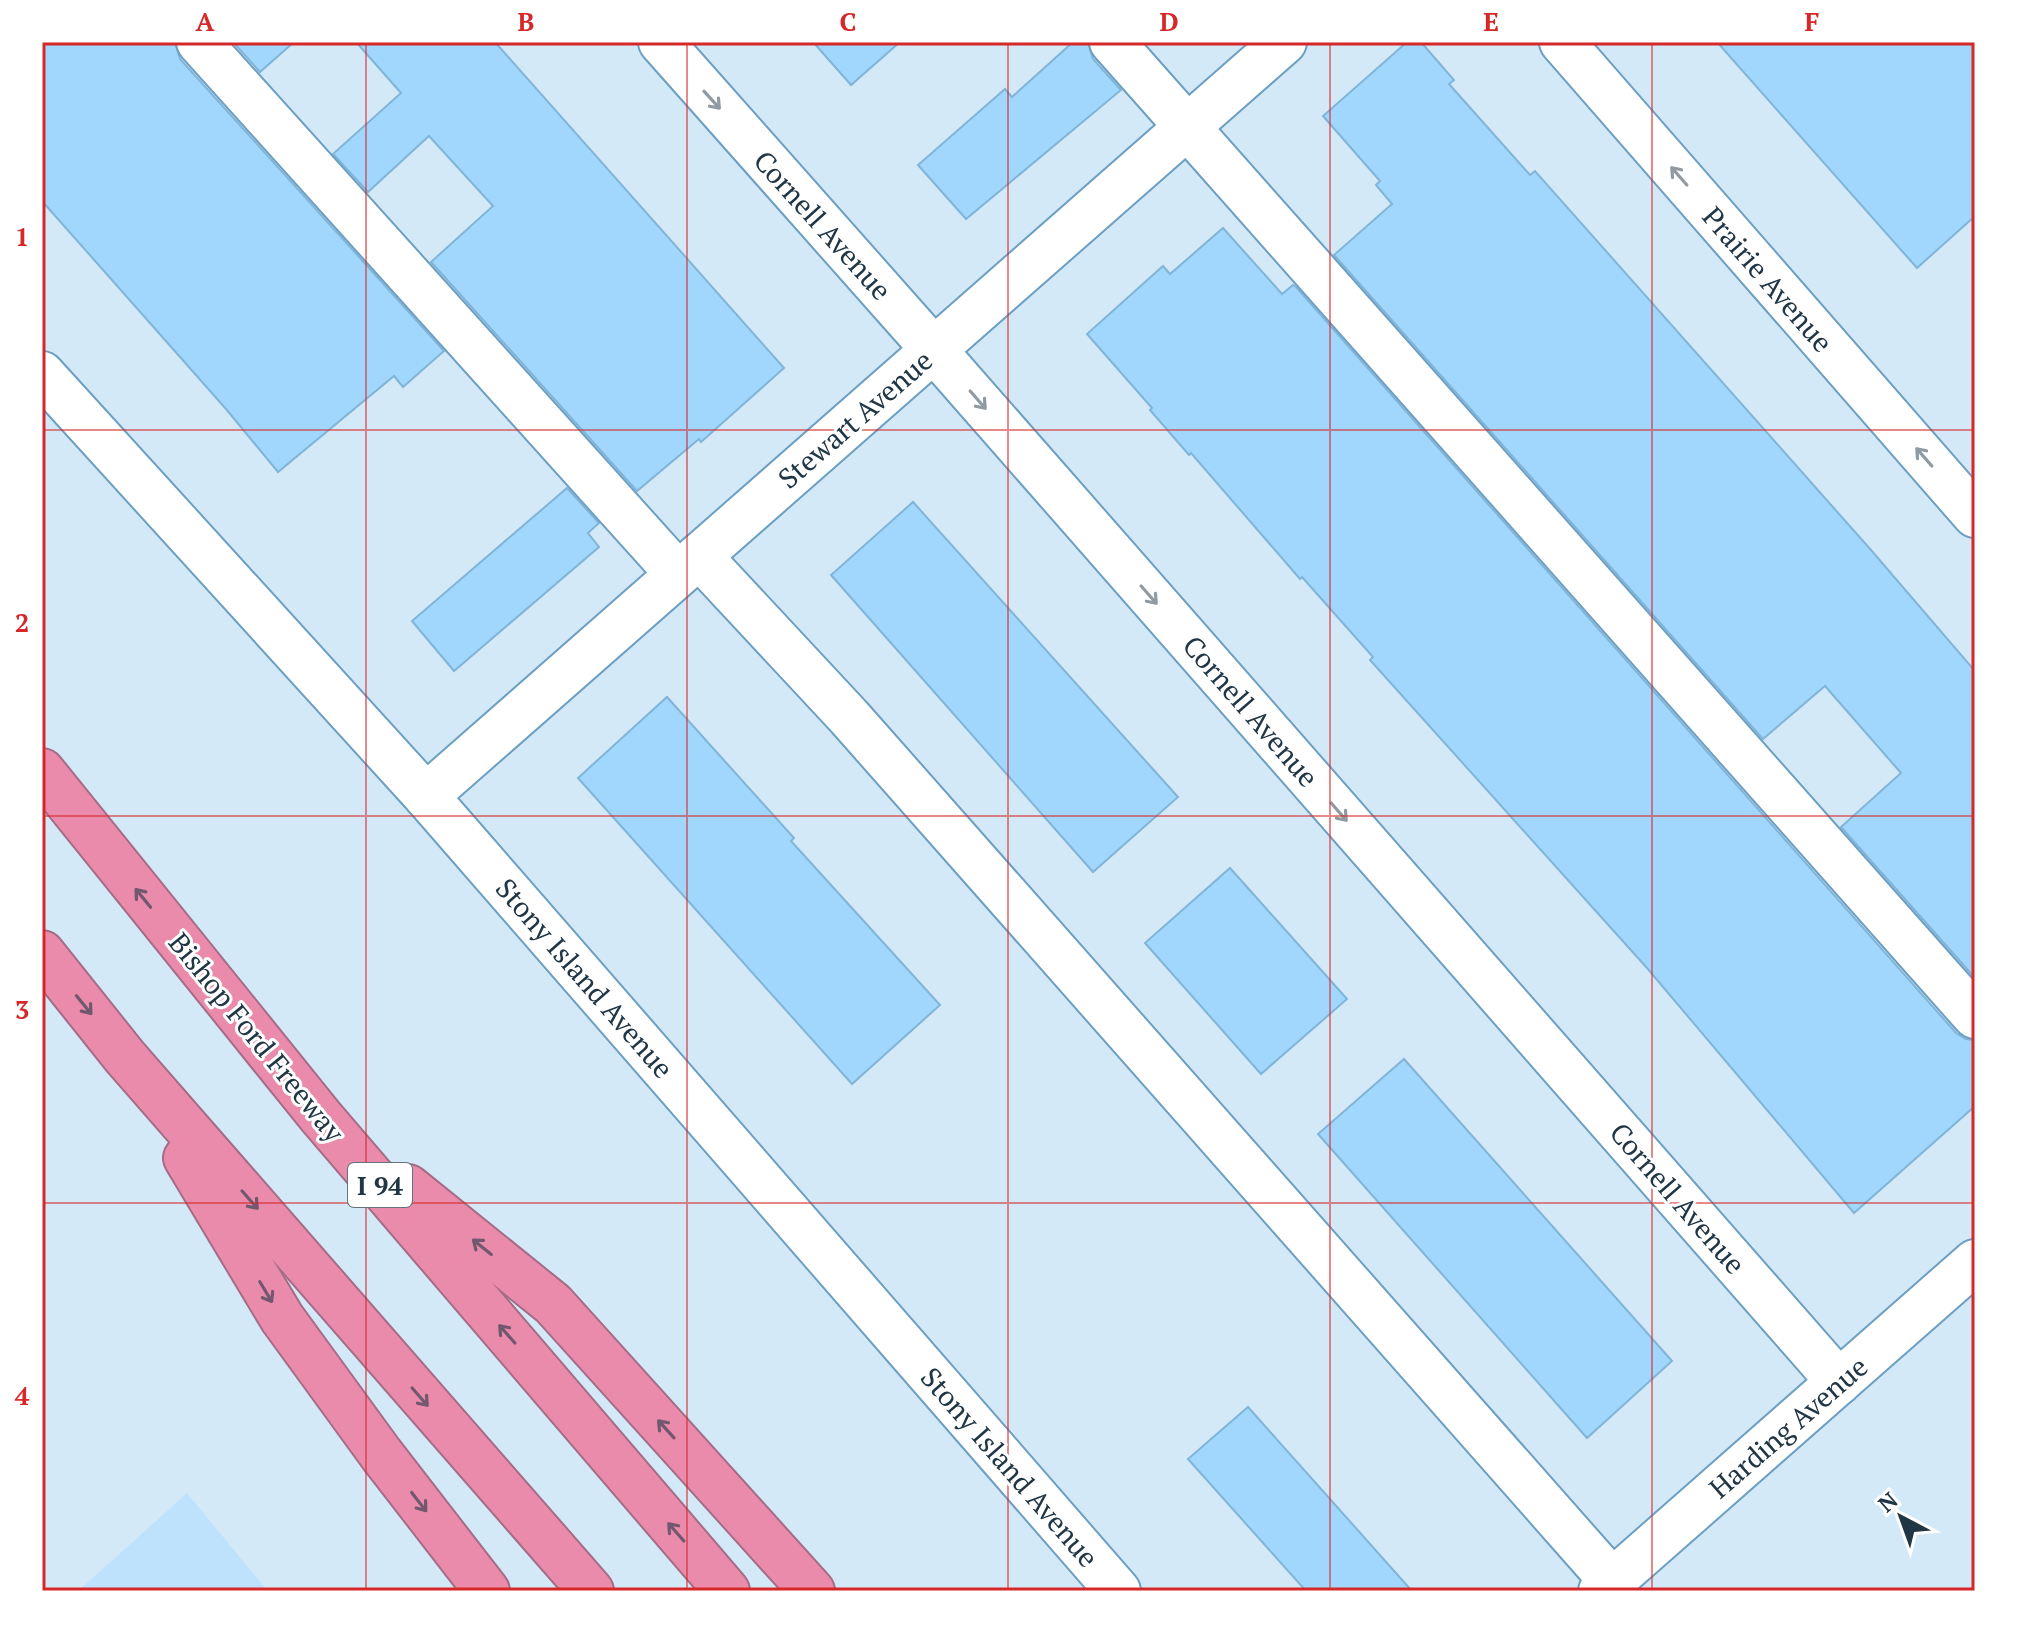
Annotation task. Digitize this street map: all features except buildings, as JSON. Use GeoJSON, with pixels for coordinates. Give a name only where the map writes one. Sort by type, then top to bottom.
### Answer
{"type":"FeatureCollection","features":[{"type":"Feature","properties":{"kind":"highway","name":"Bishop Ford Freeway"},"geometry":{"type":"LineString","coordinates":[[42,771],[321,1117],[727,1591]]}},
{"type":"Feature","properties":{"kind":"highway"},"geometry":{"type":"LineString","coordinates":[[42,953],[125,1057],[591,1591]]}},
{"type":"Feature","properties":{"kind":"highway"},"geometry":{"type":"LineString","coordinates":[[125,1057],[282,1318],[381,1454],[487,1591]]}},
{"type":"Feature","properties":{"kind":"highway"},"geometry":{"type":"LineString","coordinates":[[321,1117],[553,1304],[812,1591]]}},
{"type":"Feature","properties":{"kind":"street"},"geometry":{"type":"LineString","coordinates":[[199,42],[689,565],[849,717],[1607,1586]]}},
{"type":"Feature","properties":{"kind":"street","name":"Cornell Avenue"},"geometry":{"type":"LineString","coordinates":[[661,42],[1839,1382]]}},
{"type":"Feature","properties":{"kind":"street"},"geometry":{"type":"LineString","coordinates":[[1112,42],[1975,1016]]}},
{"type":"Feature","properties":{"kind":"street","name":"Stewart Avenue"},"geometry":{"type":"LineString","coordinates":[[426,796],[1284,42]]}},
{"type":"Feature","properties":{"kind":"street","name":"Prairie Avenue"},"geometry":{"type":"LineString","coordinates":[[1562,42],[1975,515]]}},
{"type":"Feature","properties":{"kind":"street","name":"Stony Island Avenue"},"geometry":{"type":"LineString","coordinates":[[42,374],[426,796],[1118,1591]]}},
{"type":"Feature","properties":{"kind":"street","name":"Harding Avenue"},"geometry":{"type":"LineString","coordinates":[[1607,1586],[1975,1262]]}},
{"type":"Feature","properties":{"kind":"shaded area"},"geometry":{"type":"Polygon","coordinates":[[[187,1493],[268,1591],[78,1591],[187,1493]]]}}]}
